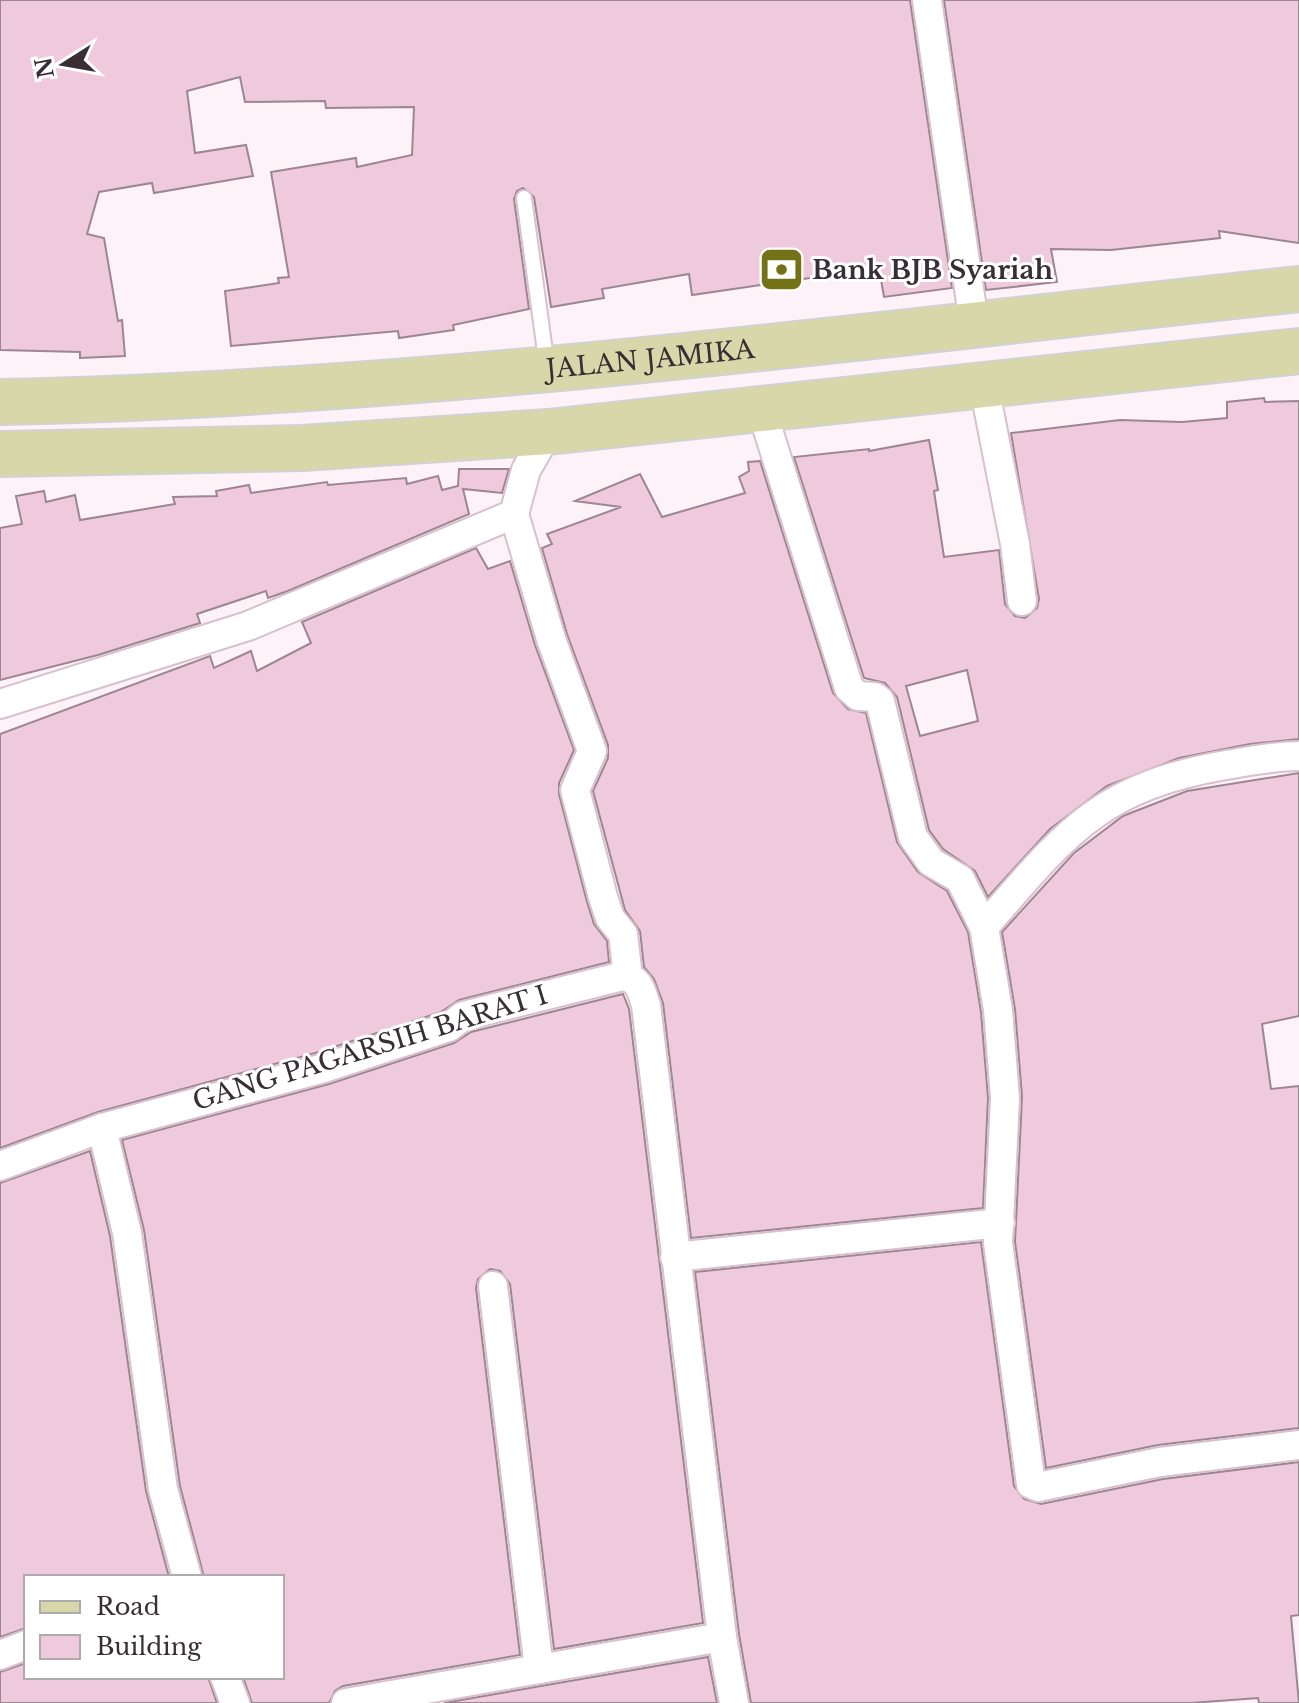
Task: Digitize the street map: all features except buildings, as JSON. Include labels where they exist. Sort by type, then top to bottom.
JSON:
[{"type":"main road","name":"JALAN JAMIKA","points":[[0,402],[173,398],[635,363],[1299,289]]},
{"type":"main road","points":[[0,454],[302,448],[548,432],[1299,351]]},
{"type":"street","points":[[927,0],[974,323]]},
{"type":"street","points":[[984,386],[1015,544],[1022,601]]},
{"type":"street","points":[[762,411],[849,688],[858,696],[875,697],[880,701],[913,837],[931,862],[963,883],[984,927],[998,1010],[1005,1098],[998,1243],[1031,1484],[1038,1487],[1160,1462],[1299,1445]]},
{"type":"street","points":[[548,432],[526,470],[514,514],[551,639],[592,751],[575,790],[603,897],[610,918],[623,934],[628,977],[639,983],[646,1005],[722,1637],[734,1703]]},
{"type":"street","points":[[0,704],[248,626],[514,514]]},
{"type":"street","points":[[984,927],[1065,836],[1126,792],[1170,776],[1299,756]]},
{"type":"street","name":"GANG PAGARSIH BARAT I","points":[[0,1166],[102,1128],[324,1068],[449,1027],[463,1016],[628,977]]},
{"type":"street","points":[[102,1128],[127,1233],[165,1500],[186,1575]]},
{"type":"street","points":[[675,1257],[1000,1223]]},
{"type":"street","points":[[493,1286],[539,1669]]},
{"type":"street","points":[[346,1703],[722,1637]]},
{"type":"street","points":[[0,1655],[24,1646]]},
{"type":"street","points":[[226,1679],[235,1703]]},
{"type":"lane","points":[[524,198],[547,370]]},
{"type":"place","name":"Bank BJB Syariah","points":[[781,270]]}]
